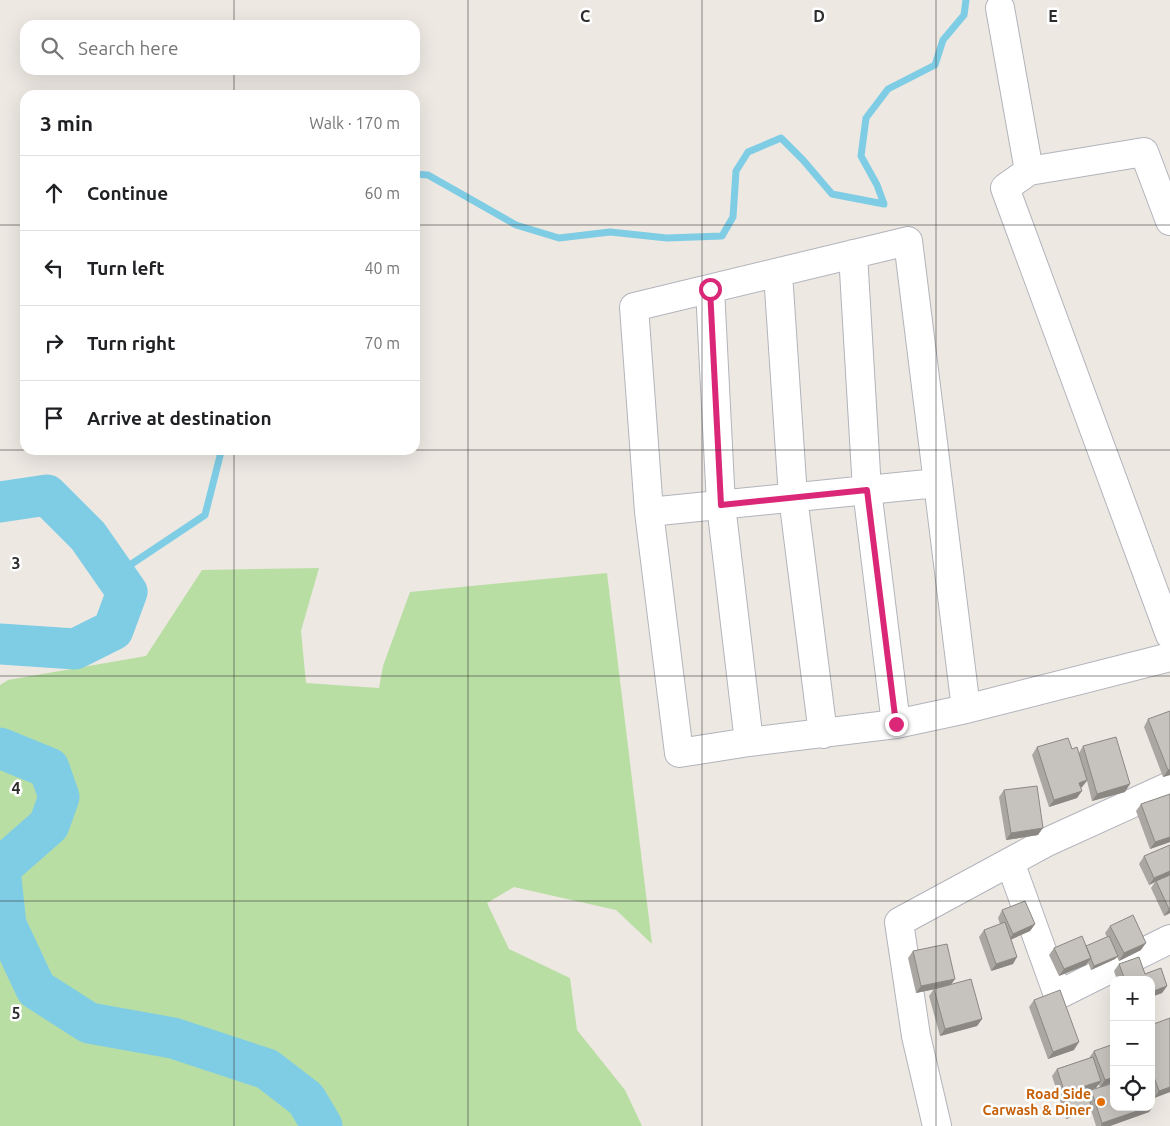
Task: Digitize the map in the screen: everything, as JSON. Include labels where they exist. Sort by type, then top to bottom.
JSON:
[{"type":"street","points":[[1000,8],[1029,171]]},
{"type":"street","points":[[1170,221],[1144,152],[1029,171],[1005,188],[1170,635]]},
{"type":"street","points":[[966,709],[908,241],[634,306],[650,512],[679,752],[896,724],[966,709],[1170,657]]},
{"type":"street","points":[[853,254],[867,490],[896,724]]},
{"type":"street","points":[[778,272],[793,497],[823,734]]},
{"type":"street","points":[[710,289],[721,505],[748,742]]},
{"type":"street","points":[[650,512],[937,482]]},
{"type":"street","points":[[937,1126],[916,1036],[899,922],[1047,842],[1170,786]]},
{"type":"street","points":[[1010,862],[1058,995],[1170,939]]},
{"type":"green space","points":[[319,568],[301,631],[306,683],[379,688],[383,666],[410,592],[607,573],[652,944],[616,910],[514,887],[487,903],[509,949],[570,978],[577,1030],[625,1090],[642,1126],[0,1126],[0,685],[8,680],[146,656],[202,570]]},
{"type":"building","points":[[1170,711],[1170,769],[1168,770],[1148,719]]},
{"type":"building","points":[[1116,737],[1130,784],[1097,794],[1083,746]]},
{"type":"building","points":[[1068,738],[1072,749],[1077,747],[1087,780],[1079,783],[1082,791],[1054,800],[1037,747]]},
{"type":"building","points":[[1037,786],[1043,828],[1011,833],[1004,790]]},
{"type":"building","points":[[1170,794],[1170,837],[1155,842],[1141,804]]},
{"type":"building","points":[[1170,845],[1170,871],[1154,878],[1144,856]]},
{"type":"building","points":[[1170,875],[1170,908],[1169,909],[1156,881]]},
{"type":"building","points":[[1025,901],[1035,924],[1013,934],[1002,910]]},
{"type":"building","points":[[1133,915],[1146,943],[1124,953],[1110,926]]},
{"type":"building","points":[[1005,922],[1017,957],[996,964],[984,930]]},
{"type":"building","points":[[1082,936],[1091,958],[1064,969],[1054,948]]},
{"type":"building","points":[[1109,936],[1118,956],[1094,966],[1086,946]]},
{"type":"building","points":[[947,944],[955,979],[921,986],[913,951]]},
{"type":"building","points":[[1139,957],[1145,974],[1161,968],[1167,986],[1155,990],[1155,976],[1124,976],[1119,964]]},
{"type":"building","points":[[971,979],[982,1019],[945,1029],[934,989]]},
{"type":"building","points":[[1060,990],[1079,1042],[1053,1052],[1034,1000]]},
{"type":"building","points":[[1170,1018],[1170,1087],[1159,1091],[1155,1080],[1155,1024]]},
{"type":"building","points":[[1110,1045],[1110,1078],[1105,1080],[1094,1051]]},
{"type":"building","points":[[1093,1057],[1101,1081],[1085,1086],[1091,1105],[1071,1112],[1057,1069]]},
{"type":"building","points":[[1110,1084],[1110,1111],[1137,1111],[1102,1123],[1091,1090]]},
{"type":"waterway","points":[[420,174],[428,175],[516,225],[559,238],[610,232],[667,238],[722,236],[733,217],[736,171],[748,152],[781,138],[832,194],[884,204],[877,185],[861,156],[866,118],[888,89],[935,65],[943,40],[964,15],[966,0]]},
{"type":"waterway","points":[[115,575],[205,515],[220,455]]},
{"type":"waterway","points":[[0,502],[47,495],[88,536],[127,592],[113,630],[75,649],[0,644]]},
{"type":"waterway","points":[[0,748],[49,768],[59,797],[49,825],[0,868]]},
{"type":"waterway","points":[[0,869],[6,925],[36,989],[89,1023],[173,1038],[267,1069],[306,1099],[322,1126]]},
{"type":"place","name":"Road Side Carwash & Diner","points":[[1101,1102]]},
{"type":"route","points":[[710,289],[721,505],[867,490],[896,724]]}]
